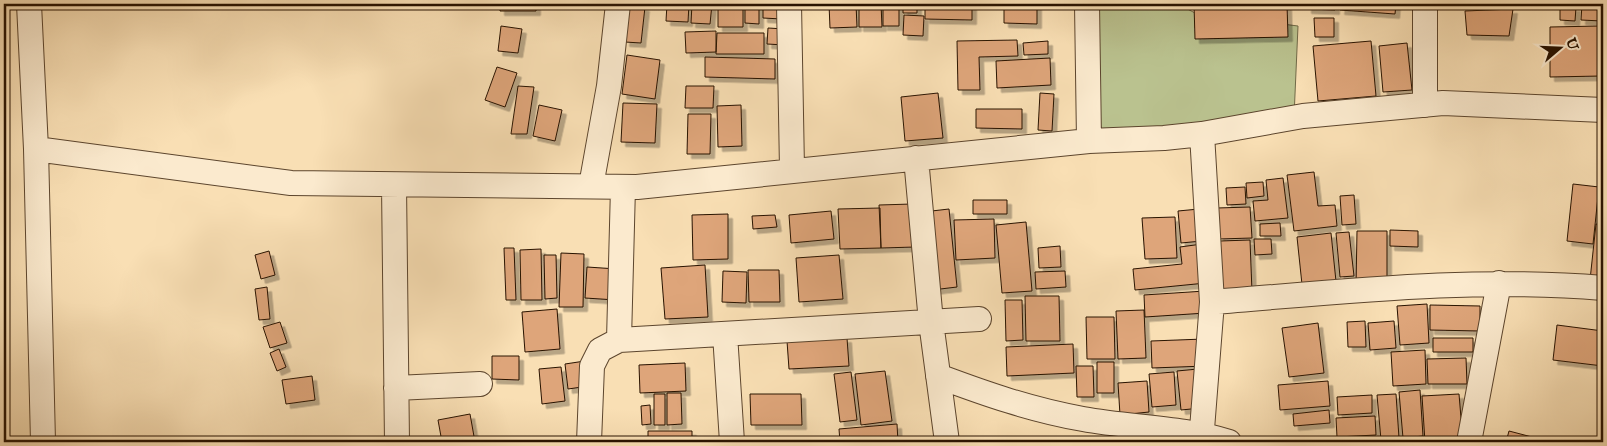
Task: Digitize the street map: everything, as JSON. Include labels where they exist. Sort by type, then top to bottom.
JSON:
[{"type":"street","points":[[29,4],[36,149],[43,442]]},
{"type":"street","points":[[591,186],[609,86],[618,4]]},
{"type":"street","points":[[790,4],[792,169]]},
{"type":"street","points":[[1087,4],[1089,140]]},
{"type":"street","points":[[1425,4],[1425,105]]},
{"type":"street","points":[[36,149],[291,183],[623,187],[1089,140],[1164,138],[1202,134],[1303,116],[1443,103],[1603,110]]},
{"type":"street","points":[[1202,134],[1212,302],[1202,438]]},
{"type":"street","points":[[916,158],[930,322],[947,442]]},
{"type":"street","points":[[394,185],[397,442]]},
{"type":"street","points":[[619,340],[623,187]]},
{"type":"street","points":[[1469,442],[1499,283]]},
{"type":"street","points":[[1212,302],[1453,284],[1551,284],[1603,288]]},
{"type":"street","points":[[589,442],[592,366],[600,350],[619,340],[979,320]]},
{"type":"street","points":[[725,334],[732,442]]},
{"type":"street","points":[[938,376],[996,398],[1045,412],[1229,442]]},
{"type":"street","points":[[396,388],[480,384]]},
{"type":"green space","points":[[1097,4],[1178,4],[1195,13],[1298,26],[1294,117],[1108,141],[1097,119]]},
{"type":"building","points":[[500,4],[536,4],[536,11],[500,11]]},
{"type":"building","points":[[667,4],[689,4],[688,22],[666,21]]},
{"type":"building","points":[[692,4],[712,4],[710,24],[691,23]]},
{"type":"building","points":[[718,4],[743,4],[743,27],[718,27]]},
{"type":"building","points":[[745,4],[759,4],[759,24],[745,23]]},
{"type":"building","points":[[763,4],[782,4],[782,19],[763,18]]},
{"type":"building","points":[[829,4],[856,4],[857,27],[830,28]]},
{"type":"building","points":[[859,4],[881,4],[882,27],[859,27]]},
{"type":"building","points":[[883,4],[899,4],[899,26],[883,26]]},
{"type":"building","points":[[903,4],[917,4],[917,13],[903,13]]},
{"type":"building","points":[[925,4],[972,4],[972,20],[925,19]]},
{"type":"building","points":[[1004,4],[1037,4],[1037,24],[1004,23]]},
{"type":"building","points":[[1194,4],[1287,4],[1288,37],[1195,39]]},
{"type":"building","points":[[1307,4],[1335,4],[1335,10],[1307,9]]},
{"type":"building","points":[[1341,4],[1396,4],[1395,14],[1340,10]]},
{"type":"building","points":[[1582,4],[1603,6],[1602,21],[1581,20]]},
{"type":"building","points":[[628,5],[645,7],[641,43],[625,42]]},
{"type":"building","points":[[1560,7],[1576,7],[1575,21],[1560,20]]},
{"type":"building","points":[[1513,9],[1509,36],[1467,35],[1465,11]]},
{"type":"building","points":[[904,15],[924,16],[923,36],[903,35]]},
{"type":"building","points":[[1314,18],[1334,18],[1334,37],[1315,37]]},
{"type":"building","points":[[501,26],[522,29],[518,53],[498,51]]},
{"type":"building","points":[[1600,26],[1601,76],[1550,77],[1550,27]]},
{"type":"building","points":[[768,28],[785,29],[785,45],[767,44]]},
{"type":"building","points":[[716,31],[716,52],[686,53],[685,32]]},
{"type":"building","points":[[717,33],[764,33],[764,54],[716,54]]},
{"type":"building","points":[[1017,40],[1018,56],[979,57],[980,90],[958,90],[957,41]]},
{"type":"building","points":[[1048,41],[1048,54],[1024,55],[1023,43]]},
{"type":"building","points":[[1371,41],[1376,96],[1318,101],[1313,46]]},
{"type":"building","points":[[1407,43],[1412,90],[1383,92],[1379,46]]},
{"type":"building","points":[[627,55],[660,60],[655,99],[622,94]]},
{"type":"building","points":[[705,57],[775,59],[775,79],[705,77]]},
{"type":"building","points":[[1050,58],[1051,85],[997,88],[996,61]]},
{"type":"building","points":[[497,67],[517,73],[505,107],[485,100]]},
{"type":"building","points":[[518,86],[534,87],[527,134],[511,134]]},
{"type":"building","points":[[686,86],[714,86],[713,108],[685,108]]},
{"type":"building","points":[[938,93],[943,138],[905,141],[901,97]]},
{"type":"building","points":[[1040,93],[1054,94],[1052,131],[1038,130]]},
{"type":"building","points":[[623,103],[657,104],[655,143],[621,142]]},
{"type":"building","points":[[539,105],[562,110],[555,141],[533,136]]},
{"type":"building","points":[[741,105],[742,146],[718,147],[717,106]]},
{"type":"building","points":[[976,109],[1022,109],[1022,129],[976,128]]},
{"type":"building","points":[[688,114],[711,114],[710,154],[687,154]]},
{"type":"building","points":[[1314,172],[1318,206],[1335,205],[1337,226],[1294,231],[1287,175]]},
{"type":"building","points":[[1283,178],[1288,218],[1255,221],[1253,201],[1268,200],[1266,180]]},
{"type":"building","points":[[1263,182],[1264,196],[1247,198],[1246,183]]},
{"type":"building","points":[[1573,184],[1599,187],[1593,244],[1567,241]]},
{"type":"building","points":[[1245,187],[1246,204],[1227,205],[1226,188]]},
{"type":"building","points":[[1354,195],[1356,224],[1342,225],[1340,196]]},
{"type":"building","points":[[973,200],[1007,200],[1007,214],[973,214]]},
{"type":"building","points":[[912,204],[915,247],[881,248],[879,205]]},
{"type":"building","points":[[1250,207],[1252,238],[1219,239],[1217,208]]},
{"type":"building","points":[[880,208],[881,248],[840,249],[838,209]]},
{"type":"building","points":[[949,209],[957,287],[932,290],[923,212]]},
{"type":"building","points":[[1199,209],[1202,241],[1181,243],[1178,211]]},
{"type":"building","points":[[831,211],[834,239],[791,243],[789,215]]},
{"type":"building","points":[[728,214],[728,259],[693,260],[692,215]]},
{"type":"building","points":[[775,215],[777,227],[753,229],[752,216]]},
{"type":"building","points":[[1175,217],[1177,258],[1145,259],[1142,218]]},
{"type":"building","points":[[994,219],[995,258],[956,260],[954,220]]},
{"type":"building","points":[[1026,222],[1032,291],[1002,293],[996,225]]},
{"type":"building","points":[[1280,223],[1281,236],[1260,236],[1260,224]]},
{"type":"building","points":[[1596,224],[1603,225],[1603,282],[1590,280]]},
{"type":"building","points":[[1390,230],[1418,231],[1418,247],[1390,246]]},
{"type":"building","points":[[1357,231],[1387,231],[1387,287],[1356,287]]},
{"type":"building","points":[[1349,232],[1354,276],[1340,277],[1336,233]]},
{"type":"building","points":[[1331,233],[1337,291],[1303,294],[1297,237]]},
{"type":"building","points":[[1254,239],[1271,239],[1272,254],[1255,255]]},
{"type":"building","points":[[1250,240],[1252,292],[1222,293],[1220,241]]},
{"type":"building","points":[[1202,244],[1206,283],[1135,290],[1133,269],[1182,264],[1180,247]]},
{"type":"building","points":[[1060,246],[1061,267],[1039,268],[1038,248]]},
{"type":"building","points":[[504,248],[514,248],[516,300],[506,300]]},
{"type":"building","points":[[541,249],[542,300],[521,300],[520,250]]},
{"type":"building","points":[[269,251],[275,275],[261,279],[255,255]]},
{"type":"building","points":[[561,253],[584,254],[583,307],[559,307]]},
{"type":"building","points":[[544,255],[556,255],[557,298],[545,299]]},
{"type":"building","points":[[839,255],[843,299],[799,302],[796,258]]},
{"type":"building","points":[[705,265],[708,317],[665,319],[661,268]]},
{"type":"building","points":[[587,267],[617,269],[616,300],[585,298]]},
{"type":"building","points":[[748,270],[779,270],[780,302],[749,302]]},
{"type":"building","points":[[723,271],[747,272],[746,303],[722,302]]},
{"type":"building","points":[[1065,271],[1066,287],[1036,289],[1035,272]]},
{"type":"building","points":[[267,287],[270,319],[259,320],[255,289]]},
{"type":"building","points":[[1205,291],[1206,313],[1145,317],[1144,295]]},
{"type":"building","points":[[1025,296],[1059,296],[1060,341],[1026,341]]},
{"type":"building","points":[[1005,300],[1022,300],[1023,340],[1006,341]]},
{"type":"building","points":[[1427,304],[1429,343],[1400,345],[1397,306]]},
{"type":"building","points":[[1430,305],[1480,306],[1480,331],[1430,330]]},
{"type":"building","points":[[557,309],[560,349],[525,352],[522,312]]},
{"type":"building","points":[[1144,310],[1146,358],[1118,359],[1116,311]]},
{"type":"building","points":[[1086,317],[1114,317],[1115,359],[1087,359]]},
{"type":"building","points":[[1365,321],[1366,347],[1348,347],[1347,322]]},
{"type":"building","points":[[1394,321],[1396,348],[1370,350],[1368,323]]},
{"type":"building","points":[[280,322],[287,343],[270,348],[263,327]]},
{"type":"building","points":[[1318,323],[1324,373],[1289,377],[1282,328]]},
{"type":"building","points":[[1557,325],[1603,331],[1603,366],[1553,360]]},
{"type":"building","points":[[847,338],[849,366],[789,369],[787,341]]},
{"type":"building","points":[[1433,338],[1473,338],[1473,352],[1433,352]]},
{"type":"building","points":[[1204,339],[1206,366],[1152,368],[1151,341]]},
{"type":"building","points":[[1073,344],[1074,373],[1007,376],[1006,347]]},
{"type":"building","points":[[279,349],[286,367],[277,371],[270,353]]},
{"type":"building","points":[[1425,350],[1426,384],[1393,386],[1391,352]]},
{"type":"building","points":[[492,356],[519,356],[519,380],[492,379]]},
{"type":"building","points":[[1466,358],[1467,384],[1428,384],[1427,359]]},
{"type":"building","points":[[585,361],[589,386],[568,389],[565,364]]},
{"type":"building","points":[[1097,362],[1114,362],[1114,393],[1097,393]]},
{"type":"building","points":[[685,363],[686,391],[640,393],[639,365]]},
{"type":"building","points":[[1076,366],[1093,366],[1094,397],[1077,397]]},
{"type":"building","points":[[561,367],[565,401],[542,404],[539,369]]},
{"type":"building","points":[[1198,369],[1201,408],[1181,410],[1177,371]]},
{"type":"building","points":[[885,371],[892,421],[861,425],[855,374]]},
{"type":"building","points":[[851,372],[857,420],[840,422],[834,374]]},
{"type":"building","points":[[1174,372],[1176,405],[1152,407],[1149,374]]},
{"type":"building","points":[[312,376],[315,400],[286,404],[282,380]]},
{"type":"building","points":[[1147,381],[1149,412],[1120,415],[1118,383]]},
{"type":"building","points":[[1328,381],[1330,406],[1280,410],[1278,385]]},
{"type":"building","points":[[1420,390],[1423,436],[1403,438],[1399,392]]},
{"type":"building","points":[[667,393],[681,393],[682,424],[667,425]]},
{"type":"building","points":[[654,394],[665,394],[665,425],[654,425]]},
{"type":"building","points":[[750,394],[801,394],[802,425],[751,425]]},
{"type":"building","points":[[1396,394],[1399,438],[1381,440],[1377,395]]},
{"type":"building","points":[[1459,394],[1463,442],[1425,442],[1422,396]]},
{"type":"building","points":[[1372,395],[1372,413],[1338,415],[1337,397]]},
{"type":"building","points":[[650,405],[651,424],[642,425],[641,406]]},
{"type":"building","points":[[1329,410],[1330,423],[1294,426],[1293,414]]},
{"type":"building","points":[[470,414],[475,442],[442,442],[438,420]]},
{"type":"building","points":[[1375,416],[1376,435],[1337,437],[1336,418]]},
{"type":"building","points":[[897,424],[898,442],[840,442],[839,429]]},
{"type":"building","points":[[648,431],[692,431],[692,442],[648,442]]},
{"type":"building","points":[[1509,431],[1551,442],[1506,442]]},
{"type":"building","points":[[1376,438],[1377,442],[1338,441]]},
{"type":"building","points":[[1421,440],[1422,442],[1387,442]]}]
